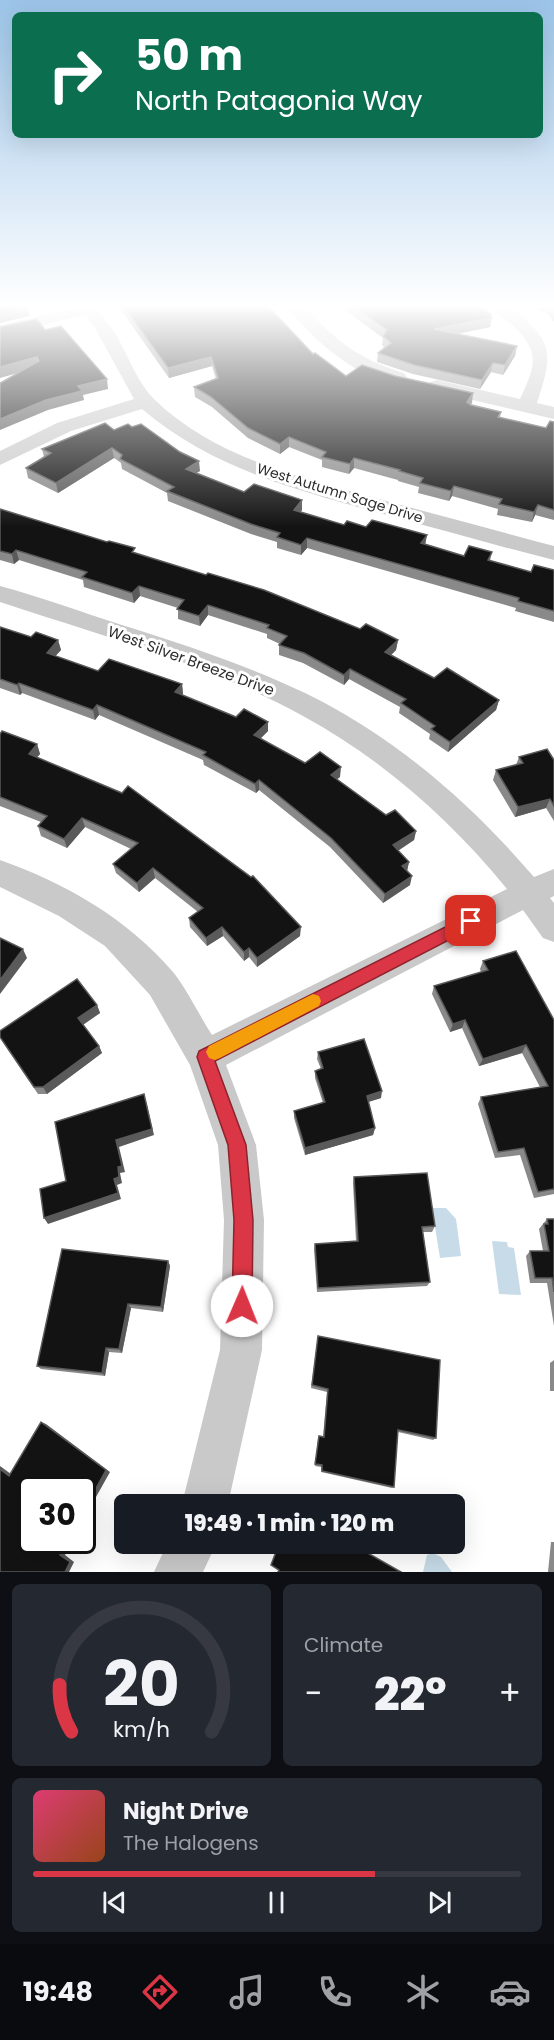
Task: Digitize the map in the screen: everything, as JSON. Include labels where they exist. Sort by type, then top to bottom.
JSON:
[{"type":"street","name":"West Autumn Sage Drive","points":[[133,380],[146,402],[189,434],[233,459],[282,478],[554,553]]},
{"type":"street","points":[[414,380],[554,413]]},
{"type":"street","points":[[526,406],[541,380]]},
{"type":"street","points":[[0,459],[64,427],[146,402]]},
{"type":"street","name":"West Silver Breeze Drive","points":[[0,594],[218,668],[271,689],[347,729],[420,779],[477,834],[542,887],[554,928]]},
{"type":"street","points":[[0,873],[70,906],[116,936],[162,984],[205,1057],[237,1145],[244,1220],[241,1350],[207,1494]]},
{"type":"street","points":[[205,1057],[542,887]]},
{"type":"street","points":[[178,1572],[187,1554]]},
{"type":"water","points":[[432,1208],[446,1208],[456,1219],[461,1256],[440,1258]]},
{"type":"water","points":[[492,1241],[507,1242],[508,1247],[514,1248],[521,1295],[499,1294]]},
{"type":"water","points":[[435,1554],[441,1557],[452,1572],[423,1572],[427,1555]]},
{"type":"building","points":[[5,380],[101,380],[78,386],[82,391],[46,400],[0,419],[0,383]]},
{"type":"building","points":[[212,380],[415,380],[473,393],[467,402],[501,412],[498,417],[546,428],[550,421],[554,422],[554,510],[538,505],[534,512],[499,504],[502,499],[454,486],[451,491],[420,483],[423,478],[354,458],[350,464],[322,457],[326,452],[289,437],[280,444],[248,428],[211,397],[194,387]]},
{"type":"building","points":[[105,423],[114,430],[128,424],[132,427],[141,424],[180,452],[199,461],[186,469],[244,492],[254,484],[302,500],[294,510],[344,525],[347,521],[366,527],[372,520],[427,535],[421,543],[464,556],[469,546],[492,552],[488,560],[531,572],[534,565],[554,570],[554,611],[518,601],[519,598],[307,538],[301,545],[277,537],[280,533],[167,491],[174,487],[120,459],[122,455],[112,448],[56,483],[26,468],[51,453],[42,449]]},
{"type":"building","points":[[0,509],[107,542],[135,548],[132,552],[206,575],[208,573],[264,590],[360,629],[366,624],[398,640],[385,652],[434,678],[447,668],[499,700],[450,742],[431,729],[435,726],[401,703],[406,699],[350,669],[344,675],[304,653],[279,645],[287,636],[267,628],[269,625],[208,605],[199,616],[177,609],[184,600],[139,586],[132,593],[82,577],[87,572],[16,550],[12,554],[0,551]]},
{"type":"building","points":[[0,627],[31,637],[36,632],[58,640],[47,653],[98,671],[109,659],[182,684],[175,692],[236,717],[244,709],[268,722],[254,735],[305,763],[320,752],[341,767],[331,775],[386,815],[395,810],[416,831],[393,845],[409,862],[402,866],[412,876],[385,894],[331,838],[259,780],[255,784],[203,755],[206,752],[97,705],[93,710],[19,683],[17,685],[0,679]]},
{"type":"building","points":[[2,731],[37,744],[29,754],[122,793],[128,786],[251,877],[253,876],[301,927],[257,958],[249,948],[244,952],[222,927],[206,938],[189,918],[203,908],[153,868],[137,883],[113,864],[138,843],[82,818],[64,839],[38,826],[47,816],[0,797],[0,734]]},
{"type":"building","points":[[547,749],[554,760],[554,806],[550,799],[518,807],[496,770],[523,763],[519,757]]},
{"type":"building","points":[[0,938],[23,949],[0,980]]},
{"type":"building","points":[[516,951],[554,1020],[554,1189],[538,1192],[524,1148],[498,1152],[481,1097],[548,1086],[526,1045],[483,1059],[465,1020],[453,1024],[434,986],[488,970],[483,961]]},
{"type":"building","points":[[77,979],[97,1005],[78,1018],[99,1046],[43,1087],[34,1087],[0,1037],[0,1031]]},
{"type":"building","points":[[364,1039],[382,1091],[367,1096],[375,1128],[305,1148],[294,1111],[325,1102],[315,1071],[323,1068],[318,1052]]},
{"type":"building","points":[[144,1094],[152,1129],[116,1140],[122,1166],[118,1167],[119,1177],[114,1179],[118,1193],[44,1218],[40,1189],[66,1181],[55,1122]]},
{"type":"building","points":[[427,1173],[435,1226],[422,1227],[430,1282],[318,1288],[315,1244],[358,1241],[354,1177]]},
{"type":"building","points":[[547,1219],[554,1219],[554,1292],[552,1278],[535,1278],[530,1251],[549,1251],[544,1224],[548,1224]]},
{"type":"building","points":[[62,1249],[168,1261],[161,1307],[128,1304],[119,1349],[106,1348],[102,1373],[37,1366]]},
{"type":"building","points":[[318,1336],[440,1360],[436,1438],[398,1430],[394,1487],[322,1471],[322,1465],[315,1464],[319,1436],[324,1437],[328,1389],[312,1385]]},
{"type":"building","points":[[41,1422],[106,1470],[96,1488],[96,1476],[18,1476],[18,1554],[61,1554],[70,1562],[65,1572],[0,1572],[0,1469],[9,1476]]},
{"type":"building","points":[[275,1554],[370,1554],[401,1572],[278,1572],[279,1570],[271,1565]]},
{"type":"slow traffic","points":[[215,1052],[313,1001]]},
{"type":"route","points":[[242,1306],[244,1220],[237,1145],[205,1057],[471,921]]}]
